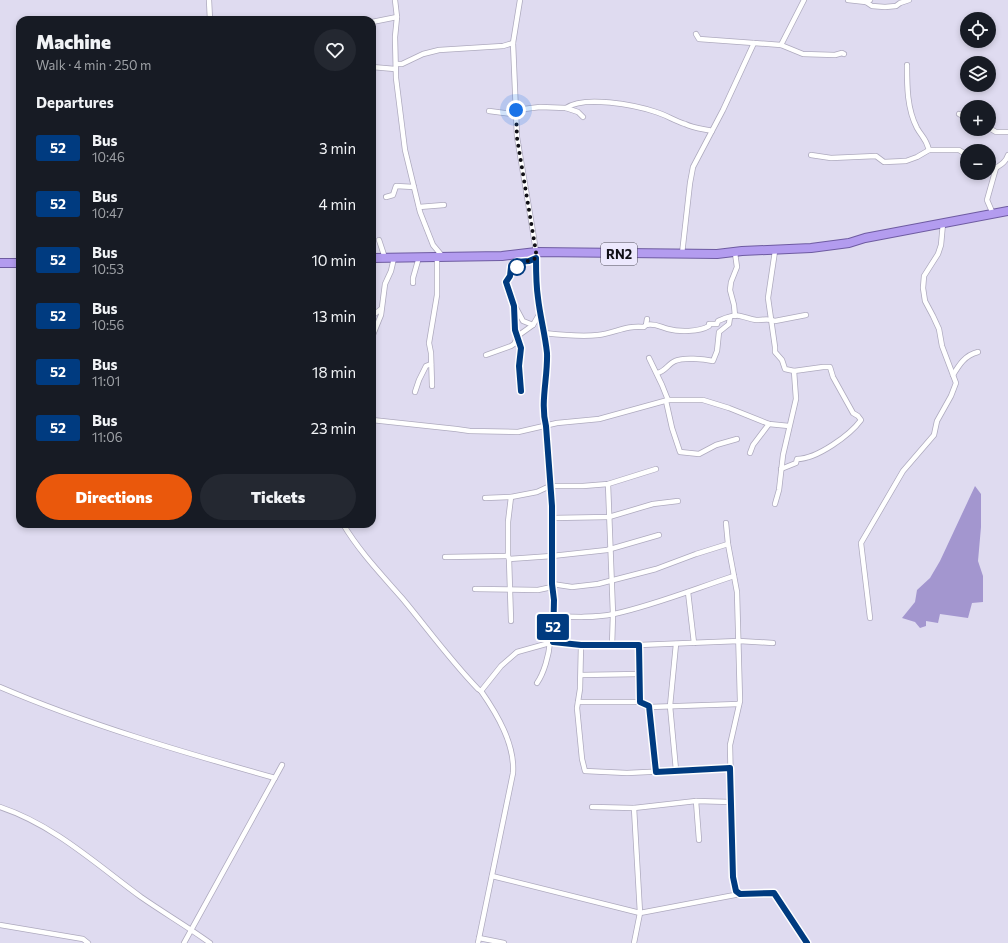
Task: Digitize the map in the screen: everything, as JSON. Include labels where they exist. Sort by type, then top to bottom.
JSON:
[{"type":"highway","name":"RN2","points":[[376,258],[682,254],[775,251],[849,243],[865,238],[1008,211]]},
{"type":"highway","points":[[0,263],[16,263]]},
{"type":"street","points":[[209,0],[210,16]]},
{"type":"street","points":[[395,0],[397,17],[395,37],[396,66],[405,150],[419,207],[433,245],[440,257],[429,342],[431,353],[432,386]]},
{"type":"street","points":[[520,0],[513,43],[517,138],[536,255],[537,297],[544,333],[547,367],[544,417],[546,426],[552,518],[552,585],[554,600],[552,642],[543,674],[537,683]]},
{"type":"street","points":[[781,45],[804,0]]},
{"type":"street","points":[[848,0],[868,1],[872,6],[885,7],[896,6],[900,2],[910,0]]},
{"type":"street","points":[[376,21],[397,17]]},
{"type":"street","points":[[696,34],[699,39],[781,45],[803,54],[844,54]]},
{"type":"street","points":[[376,67],[396,66],[423,54],[439,50],[503,46],[513,43]]},
{"type":"street","points":[[682,254],[690,184],[694,167],[723,110],[754,43]]},
{"type":"street","points":[[907,65],[907,85],[910,109],[917,128],[927,141],[929,150]]},
{"type":"street","points":[[566,108],[571,104],[595,102],[640,107],[657,112],[684,124],[712,131]]},
{"type":"street","points":[[489,111],[512,114],[516,110],[540,107],[566,108],[578,112],[583,117]]},
{"type":"street","points":[[996,132],[1008,132]]},
{"type":"street","points":[[811,155],[832,158],[876,156],[884,162],[906,161],[929,150],[960,151]]},
{"type":"street","points":[[996,168],[1007,159],[1008,155]]},
{"type":"street","points":[[993,180],[987,200],[993,214]]},
{"type":"street","points":[[386,197],[393,194],[396,186],[414,187]]},
{"type":"street","points":[[419,207],[444,205]]},
{"type":"street","points":[[870,618],[861,543],[903,471],[934,436],[937,421],[951,396],[956,383],[942,346],[939,329],[925,301],[924,276],[938,254],[941,245],[943,223]]},
{"type":"street","points":[[379,240],[384,258]]},
{"type":"street","points":[[775,251],[768,298],[776,347],[775,352],[782,360],[785,369],[794,371],[830,367],[833,377],[853,413],[861,420],[856,428],[833,445],[807,458],[798,459],[796,463],[781,469]]},
{"type":"street","points":[[656,374],[661,373],[673,362],[679,360],[714,361],[717,351],[719,332],[729,324],[732,317],[734,305],[730,290],[731,282],[737,267],[735,253]]},
{"type":"street","points":[[533,325],[521,320],[514,306],[506,282],[510,276],[511,267],[517,267],[517,262],[529,261],[536,255]]},
{"type":"street","points":[[413,284],[413,278],[419,257]]},
{"type":"street","points":[[376,327],[381,315],[385,284],[391,271],[394,258]]},
{"type":"street","points":[[514,306],[515,330],[521,348],[519,366],[521,391]]},
{"type":"street","points":[[376,313],[381,309]]},
{"type":"street","points":[[486,355],[511,346],[518,339],[519,335],[533,325],[540,313]]},
{"type":"street","points":[[544,333],[563,335],[600,335],[634,326],[644,327],[657,324],[663,327],[678,330],[701,330],[709,326],[709,324],[717,324],[718,321],[732,317],[740,316],[757,320],[771,319],[775,321],[806,315]]},
{"type":"street","points":[[646,326],[647,319]]},
{"type":"street","points":[[953,375],[962,361],[973,353],[978,352]]},
{"type":"street","points":[[648,358],[667,401],[668,416],[680,452],[699,454],[716,445],[737,439]]},
{"type":"street","points":[[415,392],[426,366],[431,364]]},
{"type":"street","points":[[775,504],[780,490],[782,455],[796,399],[794,371]]},
{"type":"street","points":[[376,420],[456,429],[470,432],[518,432],[557,423],[599,419],[667,401],[703,400],[729,408],[769,424],[789,426]]},
{"type":"street","points":[[750,453],[753,445],[769,424]]},
{"type":"street","points":[[485,498],[511,497],[537,492],[550,486],[608,484],[656,469]]},
{"type":"street","points":[[608,484],[611,580],[614,614],[612,646]]},
{"type":"street","points":[[511,497],[508,522],[508,558],[512,621]]},
{"type":"street","points":[[552,518],[609,517],[653,504],[678,501]]},
{"type":"street","points":[[726,523],[728,544],[737,592],[739,641],[739,704],[730,745],[730,768],[733,877],[736,891],[740,894]]},
{"type":"street","points":[[346,528],[367,559],[402,598],[450,658],[478,689],[481,690],[502,725],[514,765],[479,940],[504,943]]},
{"type":"street","points":[[445,557],[508,558],[552,556],[610,549],[659,535]]},
{"type":"street","points":[[475,589],[538,590],[552,585],[572,587],[598,584],[656,569],[728,544]]},
{"type":"street","points":[[554,616],[579,617],[614,614],[688,592],[734,576]]},
{"type":"street","points":[[688,592],[694,643]]},
{"type":"street","points":[[481,690],[501,666],[517,652],[552,642],[612,646],[739,641],[773,643]]},
{"type":"street","points":[[676,644],[670,706],[676,770]]},
{"type":"street","points":[[581,645],[581,675],[577,708],[582,758],[585,771],[627,773],[730,768]]},
{"type":"street","points":[[639,645],[640,702]]},
{"type":"street","points":[[581,675],[640,674]]},
{"type":"street","points":[[0,688],[36,703],[168,748],[275,778]]},
{"type":"street","points":[[578,702],[640,702],[649,706],[739,704]]},
{"type":"street","points":[[649,706],[656,772]]},
{"type":"street","points":[[184,943],[282,765]]},
{"type":"street","points":[[592,808],[634,808],[696,801],[731,802]]},
{"type":"street","points":[[696,801],[699,840]]},
{"type":"street","points":[[0,807],[18,813],[72,844],[143,898],[192,929],[210,943]]},
{"type":"street","points":[[634,808],[640,913],[634,943]]},
{"type":"street","points":[[492,876],[640,913],[740,894],[774,893],[807,943]]},
{"type":"street","points":[[0,925],[83,939],[88,943]]},
{"type":"shaded area","points":[[975,486],[981,494],[981,527],[978,561],[983,576],[983,602],[972,603],[968,618],[940,614],[938,623],[926,621],[926,626],[920,628],[915,622],[902,618],[915,602],[917,590],[930,578],[940,561]]},
{"type":"bus line","name":"52","points":[[521,391],[519,366],[521,348],[517,339],[514,324],[516,314],[506,282],[510,276],[511,267],[517,267],[517,262],[529,261],[536,258],[537,297],[544,333],[547,367],[544,417],[552,506],[552,584],[554,600],[553,642],[594,646],[639,645],[640,702],[649,706],[656,772],[730,768],[733,877],[736,891],[740,894],[774,893],[807,943]]},
{"type":"route","points":[[516,110],[517,138],[536,252],[536,258],[529,261],[517,262],[517,267]]}]
